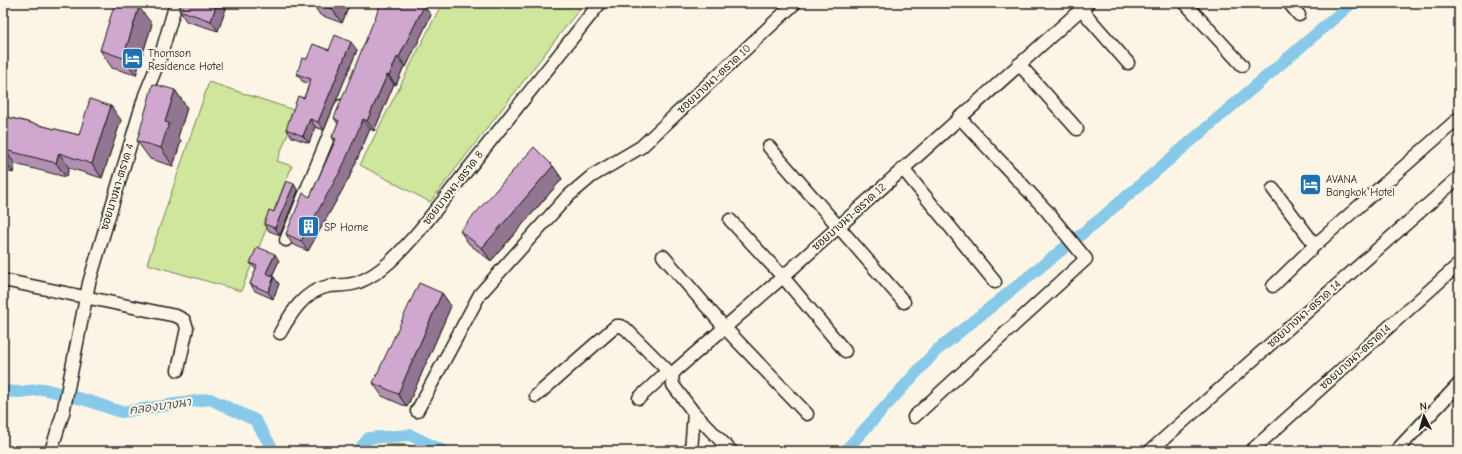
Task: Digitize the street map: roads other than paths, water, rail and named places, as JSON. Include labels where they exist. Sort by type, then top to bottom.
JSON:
[{"type":"street","name":"ซอยบางนา-ตราด 4","points":[[51,451],[63,413],[85,297],[145,95],[160,58],[176,3]]},
{"type":"street","name":"ซอยบางนา-ตราด 8","points":[[280,333],[295,308],[306,296],[316,290],[328,286],[358,283],[371,276],[396,256],[419,231],[600,3]]},
{"type":"street","name":"ซอยบางนา-ตราด 10","points":[[417,411],[480,294],[566,198],[592,176],[641,147],[795,3]]},
{"type":"street","points":[[1185,3],[1242,66]]},
{"type":"street","points":[[1289,3],[1299,15]]},
{"type":"street","points":[[1084,6],[1128,64]]},
{"type":"street","name":"ซอยบางนา-ตราด 12","points":[[639,398],[725,328],[783,277],[1084,6]]},
{"type":"street","points":[[1019,64],[1077,129]]},
{"type":"street","points":[[286,240],[345,96]]},
{"type":"street","points":[[914,417],[1086,259],[960,117]]},
{"type":"street","points":[[1273,286],[1315,245],[1459,118]]},
{"type":"street","points":[[769,148],[839,226],[904,302]]},
{"type":"street","points":[[903,169],[995,282]]},
{"type":"street","name":"ซอยบางนา-ตราด 14","points":[[1150,451],[1459,178]]},
{"type":"street","points":[[1273,189],[1315,245]]},
{"type":"street","points":[[730,220],[783,277],[845,351]]},
{"type":"street","points":[[663,256],[725,328],[808,414]]},
{"type":"street","name":"ซอยบางนา-ตราด14","points":[[1251,451],[1459,264]]},
{"type":"street","points":[[3,280],[176,316],[184,320],[187,328],[178,370]]},
{"type":"street","points":[[536,396],[616,326],[620,326],[625,328],[670,373],[673,386],[694,413],[731,451]]},
{"type":"street","points":[[1396,451],[1459,384]]},
{"type":"street","points":[[691,451],[694,413]]},
{"type":"waterway","points":[[845,451],[936,351],[1099,220],[1352,3]]},
{"type":"waterway","name":"คลองบางนา","points":[[3,391],[20,392],[44,389],[89,401],[121,412],[210,399],[255,420],[274,451]]},
{"type":"waterway","name":"คลองบางนา","points":[[358,451],[369,438],[410,435],[443,451]]},
{"type":"place","name":"Thomson Residence Hotel","points":[[132,59]]},
{"type":"place","name":"AVANA Bangkok Hotel","points":[[1311,185]]},
{"type":"place","name":"SP Home","points":[[308,227]]}]
